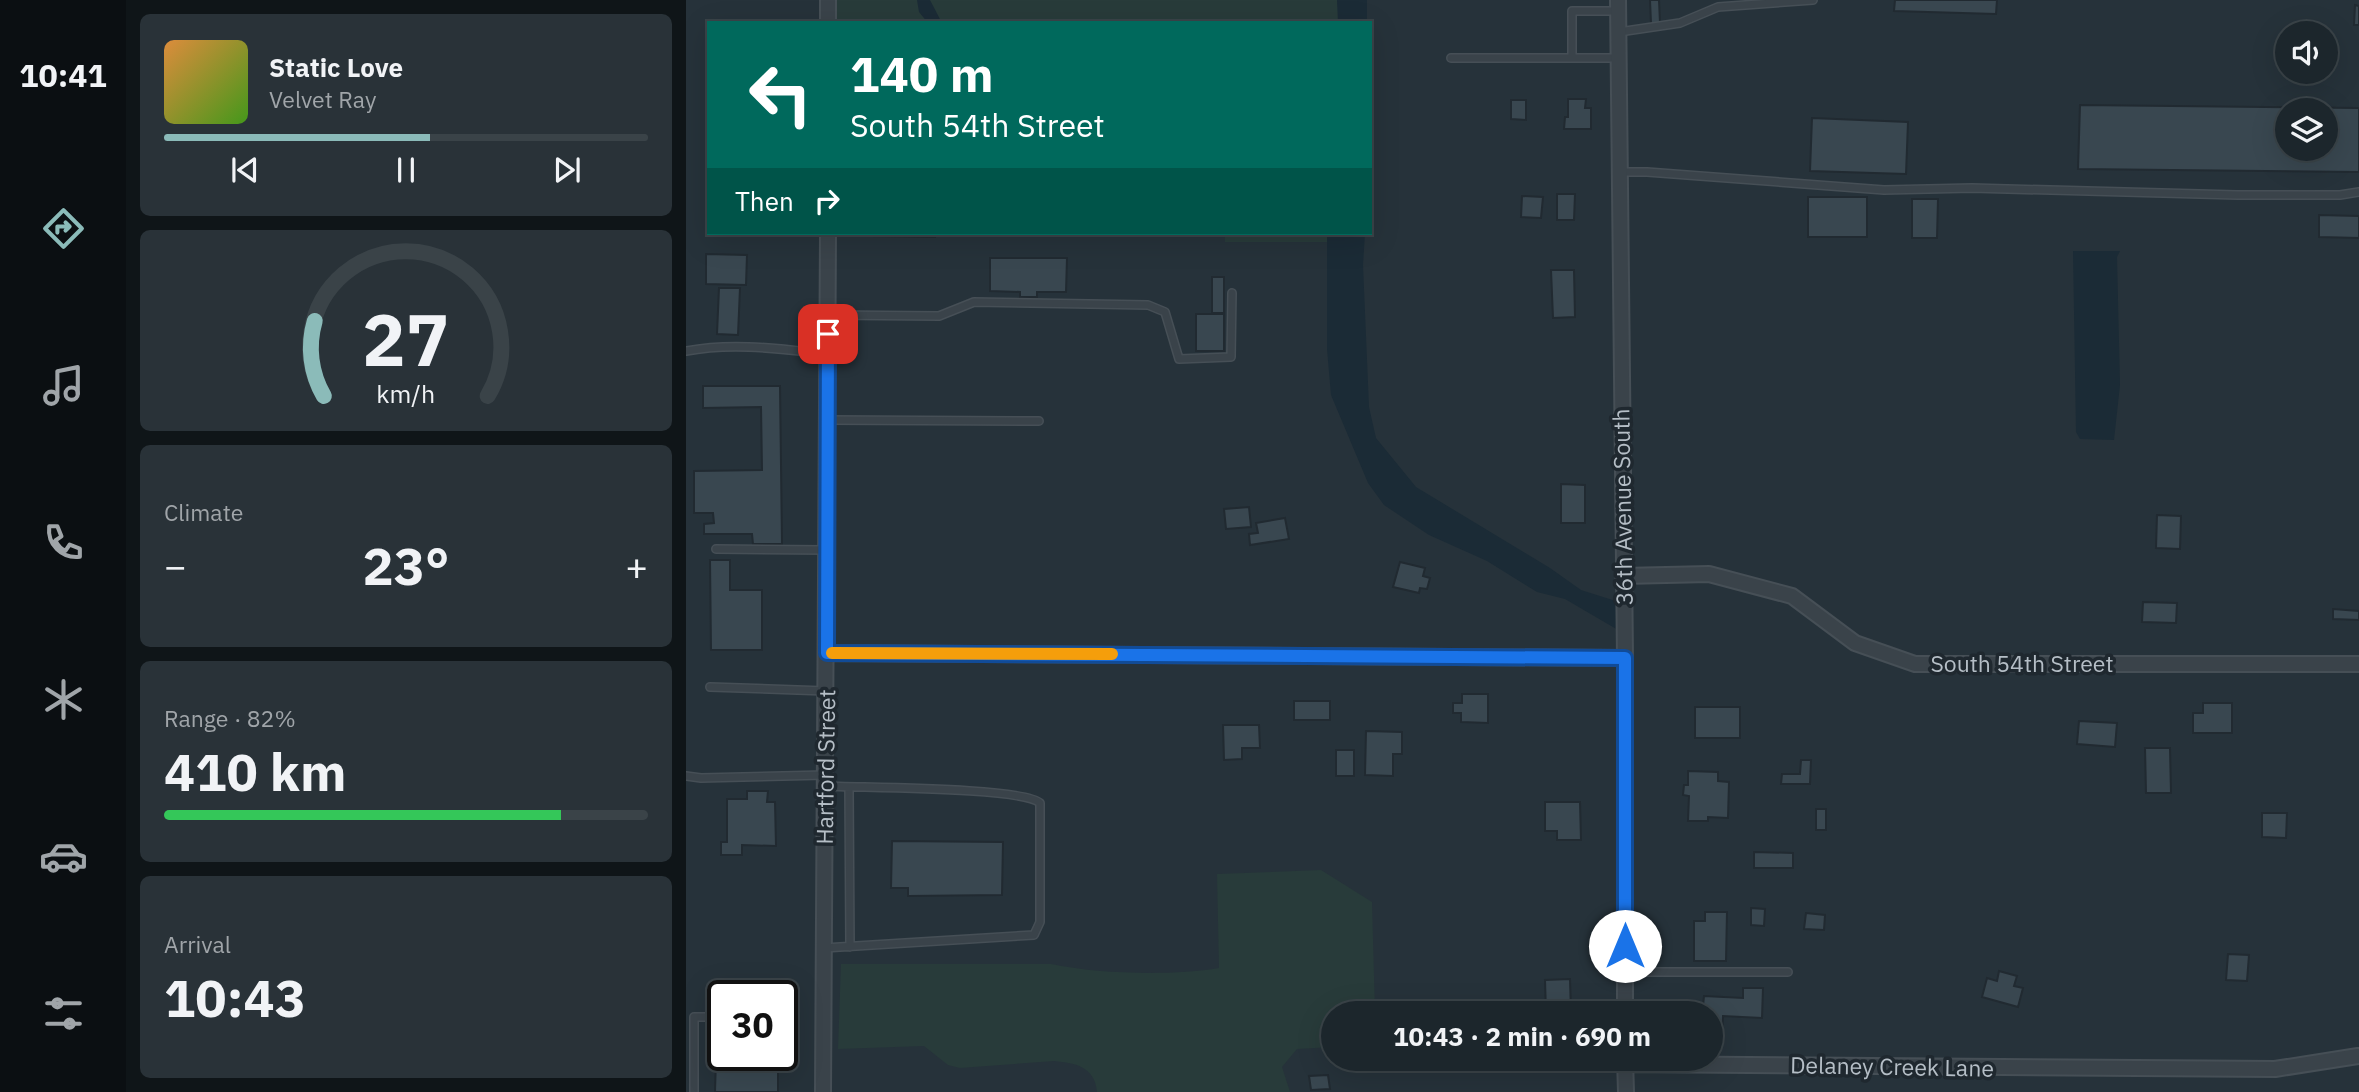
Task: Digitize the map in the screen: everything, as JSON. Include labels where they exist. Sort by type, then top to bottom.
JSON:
[{"type":"street","points":[[828,0],[828,21]]},
{"type":"street","name":"36th Avenue South","points":[[1618,6],[1625,658],[1625,1001]]},
{"type":"street","name":"Hartford Street","points":[[823,1092],[828,235]]},
{"type":"street","name":"South 54th Street","points":[[1623,576],[1709,574],[1792,596],[1855,643],[1915,664],[2359,664]]},
{"type":"street","points":[[827,653],[1625,658]]},
{"type":"street","name":"Delaney Creek Lane","points":[[1723,1062],[2275,1069],[2358,1056]]},
{"type":"street","points":[[1625,1071],[1626,1092]]},
{"type":"lane","points":[[1618,32],[1680,23],[1718,7],[1814,0]]},
{"type":"lane","points":[[1572,58],[1572,11],[1618,6]]},
{"type":"lane","points":[[1451,58],[1618,58]]},
{"type":"lane","points":[[1619,172],[1884,190],[1972,188],[2237,195],[2340,195],[2359,192]]},
{"type":"lane","points":[[827,315],[939,316],[974,302],[1148,305],[1165,312],[1179,359],[1231,357],[1232,293]]},
{"type":"lane","points":[[686,351],[757,346],[828,354]]},
{"type":"lane","points":[[828,420],[1039,421]]},
{"type":"lane","points":[[716,549],[827,550]]},
{"type":"lane","points":[[710,687],[827,691]]},
{"type":"lane","points":[[686,776],[826,780],[849,787],[999,793],[1035,799],[1040,803],[1040,922],[1034,934],[824,948]]},
{"type":"lane","points":[[849,787],[850,947]]},
{"type":"lane","points":[[1625,972],[1788,972]]},
{"type":"lane","points":[[694,1092],[694,1017],[707,1017]]},
{"type":"green space","points":[[837,0],[1351,0],[1351,21],[837,21]]},
{"type":"green space","points":[[1225,235],[1350,235],[1350,242],[1225,242]]},
{"type":"green space","points":[[1321,870],[1372,902],[1375,1001],[1321,1001],[1321,1048],[1297,1049],[1282,1067],[1290,1092],[1097,1092],[1093,1077],[1088,1072],[1077,1065],[1062,1062],[960,1068],[948,1065],[924,1046],[838,1049],[841,964],[1051,964],[1135,973],[1219,968],[1217,874]]},
{"type":"water","points":[[917,0],[930,0],[941,21],[926,21],[919,12]]},
{"type":"water","points":[[1337,0],[1367,0],[1367,21],[1338,21]]},
{"type":"water","points":[[1327,235],[1365,235],[1363,265],[1369,407],[1376,438],[1416,487],[1550,568],[1581,590],[1619,602],[1618,630],[1565,599],[1537,592],[1487,561],[1429,535],[1384,505],[1368,483],[1331,395],[1327,349]]},
{"type":"water","points":[[2073,251],[2120,251],[2117,257],[2120,385],[2114,440],[2080,439],[2076,432]]},
{"type":"building","points":[[1650,0],[1659,0],[1660,23],[1651,23]]},
{"type":"building","points":[[1895,0],[1997,0],[1996,14],[1894,11]]},
{"type":"building","points":[[2355,5],[2359,6],[2359,25],[2354,25]]},
{"type":"building","points":[[1568,99],[1586,99],[1585,108],[1591,108],[1591,129],[1564,129],[1565,117],[1568,117]]},
{"type":"building","points":[[1511,100],[1526,100],[1526,120],[1511,119]]},
{"type":"building","points":[[2080,105],[2275,107],[2275,161],[2338,161],[2338,108],[2359,108],[2359,172],[2078,169]]},
{"type":"building","points":[[1812,118],[1908,122],[1906,174],[1810,171]]},
{"type":"building","points":[[1557,194],[1575,194],[1574,220],[1557,220]]},
{"type":"building","points":[[1522,196],[1543,197],[1541,218],[1521,217]]},
{"type":"building","points":[[1808,197],[1867,197],[1867,237],[1808,237]]},
{"type":"building","points":[[1912,199],[1938,199],[1937,238],[1912,238]]},
{"type":"building","points":[[2319,215],[2359,216],[2359,238],[2319,237]]},
{"type":"building","points":[[935,235],[935,237],[873,236]]},
{"type":"building","points":[[706,254],[747,255],[746,285],[706,284]]},
{"type":"building","points":[[990,258],[1067,258],[1066,292],[1037,292],[1037,297],[1020,297],[1020,292],[990,291]]},
{"type":"building","points":[[1551,270],[1574,270],[1575,317],[1553,318]]},
{"type":"building","points":[[1212,277],[1224,277],[1224,313],[1212,313]]},
{"type":"building","points":[[719,288],[740,288],[738,335],[717,334]]},
{"type":"building","points":[[1196,314],[1224,314],[1224,351],[1196,351]]},
{"type":"building","points":[[703,386],[780,386],[782,544],[753,544],[752,534],[704,534],[704,524],[714,523],[713,513],[694,513],[694,471],[762,470],[761,407],[703,408]]},
{"type":"building","points":[[1561,484],[1585,485],[1585,523],[1561,523]]},
{"type":"building","points":[[1249,507],[1251,527],[1226,529],[1224,509]]},
{"type":"building","points":[[2157,515],[2181,516],[2180,549],[2156,548]]},
{"type":"building","points":[[1285,518],[1289,539],[1250,545],[1249,534],[1258,533],[1256,523]]},
{"type":"building","points":[[710,560],[730,560],[730,590],[762,590],[762,650],[711,650]]},
{"type":"building","points":[[1400,562],[1425,568],[1423,576],[1430,578],[1427,589],[1420,588],[1419,593],[1393,587]]},
{"type":"building","points":[[2143,602],[2177,603],[2176,623],[2142,622]]},
{"type":"building","points":[[2333,609],[2359,611],[2359,620],[2333,619]]},
{"type":"building","points":[[1462,694],[1488,694],[1488,723],[1461,722],[1461,713],[1453,713],[1453,703],[1462,703]]},
{"type":"building","points":[[1294,701],[1330,701],[1330,720],[1294,720]]},
{"type":"building","points":[[2203,703],[2232,703],[2232,733],[2193,733],[2193,713],[2203,713]]},
{"type":"building","points":[[1695,707],[1740,707],[1740,738],[1695,738]]},
{"type":"building","points":[[2079,721],[2117,723],[2115,747],[2077,744]]},
{"type":"building","points":[[1223,725],[1259,725],[1260,748],[1242,748],[1242,759],[1224,760]]},
{"type":"building","points":[[1366,731],[1402,732],[1402,754],[1393,754],[1393,776],[1365,775]]},
{"type":"building","points":[[2145,748],[2170,748],[2171,793],[2146,793]]},
{"type":"building","points":[[1336,750],[1354,750],[1354,776],[1336,776]]},
{"type":"building","points":[[1801,760],[1811,760],[1810,784],[1781,784],[1782,774],[1800,774]]},
{"type":"building","points":[[1688,771],[1718,772],[1718,781],[1729,782],[1728,818],[1708,817],[1708,821],[1688,821],[1689,796],[1683,795],[1684,785],[1688,785]]},
{"type":"building","points":[[747,791],[768,791],[767,802],[775,802],[776,846],[742,845],[742,855],[721,855],[721,842],[727,842],[727,799],[747,799]]},
{"type":"building","points":[[1545,802],[1580,802],[1581,840],[1557,840],[1557,831],[1545,831]]},
{"type":"building","points":[[1816,809],[1826,809],[1826,830],[1816,830]]},
{"type":"building","points":[[2262,813],[2287,813],[2286,838],[2262,837]]},
{"type":"building","points":[[892,841],[1003,842],[1002,895],[908,896],[908,888],[891,888]]},
{"type":"building","points":[[1754,852],[1793,853],[1793,868],[1754,868]]},
{"type":"building","points":[[1751,908],[1765,909],[1764,926],[1751,925]]},
{"type":"building","points":[[1705,912],[1727,912],[1726,961],[1694,961],[1694,921],[1705,921]]},
{"type":"building","points":[[1806,913],[1825,915],[1824,930],[1804,929]]},
{"type":"building","points":[[2228,954],[2249,955],[2247,981],[2226,980]]},
{"type":"building","points":[[1999,971],[2017,976],[2014,986],[2023,988],[2018,1007],[1982,997],[1987,978],[1997,981]]},
{"type":"building","points":[[1570,979],[1571,1001],[1546,1001],[1545,980]]},
{"type":"building","points":[[1743,988],[1763,988],[1762,1018],[1723,1016],[1723,1001],[1704,1001],[1704,996],[1743,998]]},
{"type":"building","points":[[716,1071],[778,1071],[778,1092],[715,1092]]},
{"type":"building","points":[[1328,1075],[1330,1089],[1311,1090],[1309,1076]]},
{"type":"slow traffic","points":[[832,653],[1112,654]]},
{"type":"route","points":[[828,334],[827,653],[1625,658],[1625,946]]}]
